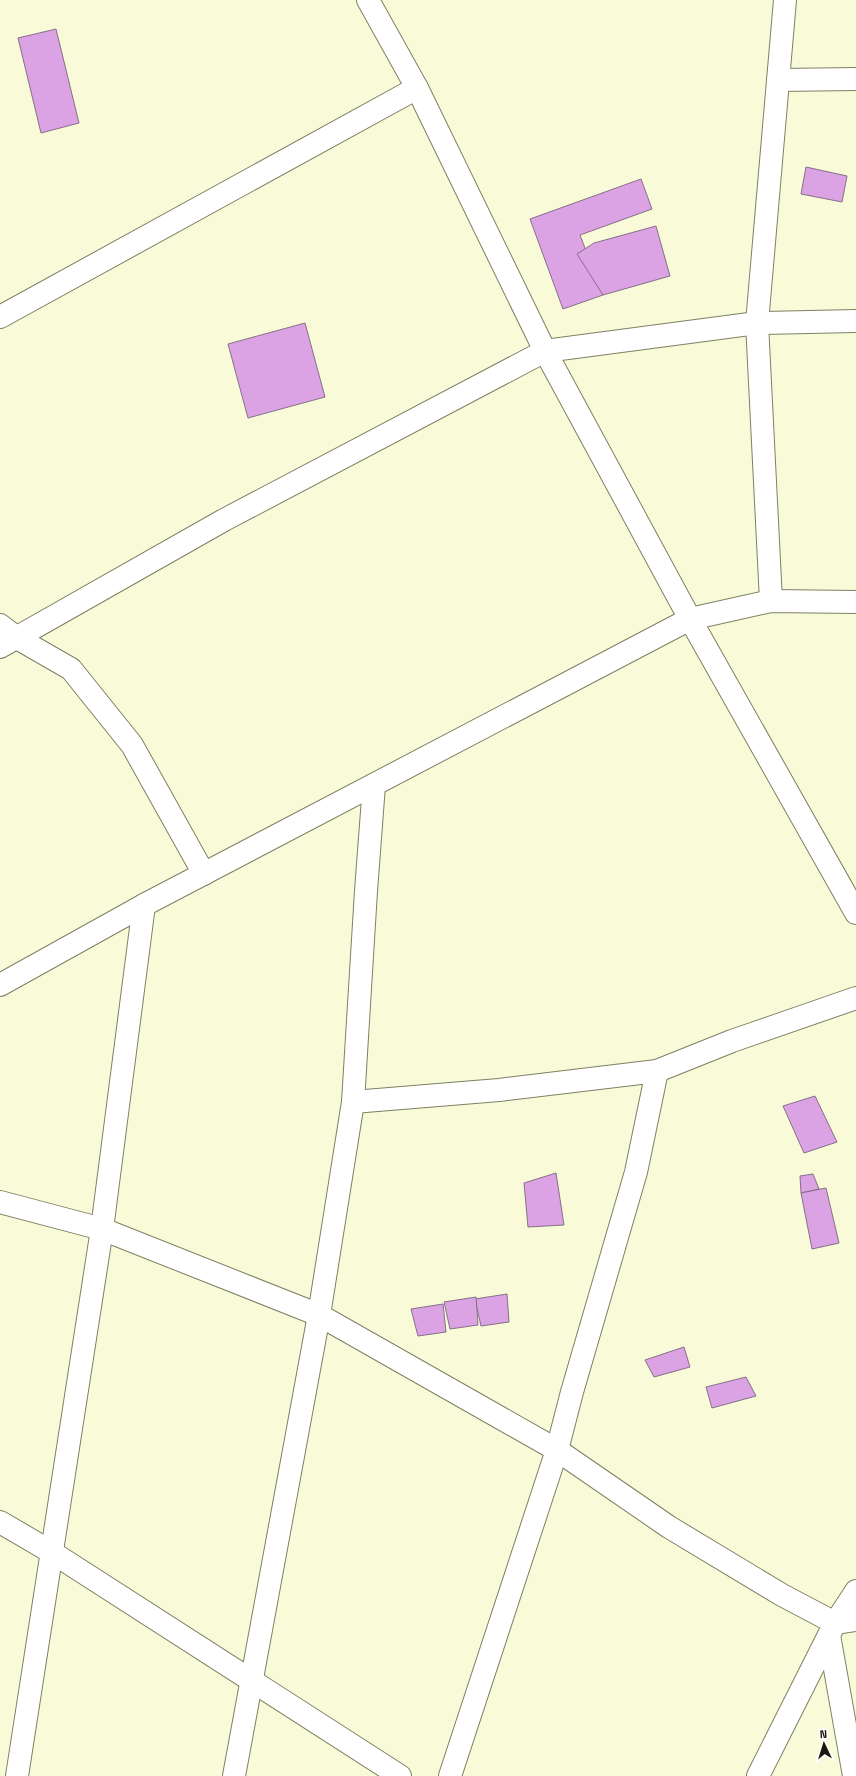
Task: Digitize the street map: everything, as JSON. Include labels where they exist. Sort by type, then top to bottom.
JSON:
[{"type":"street","points":[[368,0],[417,88],[545,351],[690,619],[856,913]]},
{"type":"street","points":[[771,601],[757,323],[785,0]]},
{"type":"street","points":[[778,80],[856,79]]},
{"type":"street","points":[[0,317],[417,88]]},
{"type":"street","points":[[9,642],[224,520],[545,351],[757,323],[856,321]]},
{"type":"street","points":[[0,985],[144,905],[690,619],[771,601],[856,602]]},
{"type":"street","points":[[0,625],[9,642],[71,668],[132,744],[204,874]]},
{"type":"street","points":[[234,1776],[252,1682],[279,1522],[319,1315],[353,1102],[374,785]]},
{"type":"street","points":[[17,1776],[53,1553],[102,1229],[144,905]]},
{"type":"street","points":[[353,1102],[499,1090],[657,1071],[732,1041],[856,998]]},
{"type":"street","points":[[450,1776],[557,1450],[572,1392],[636,1172],[657,1071]]},
{"type":"street","points":[[0,1202],[102,1229],[319,1315],[557,1450],[669,1527],[782,1595],[832,1629],[854,1776]]},
{"type":"street","points":[[0,1522],[53,1553],[400,1776]]},
{"type":"street","points":[[758,1776],[832,1629],[856,1590]]},
{"type":"street","points":[[832,1629],[856,1620]]},
{"type":"building","points":[[56,29],[79,123],[41,133],[18,38]]},
{"type":"building","points":[[806,167],[847,176],[842,202],[801,194]]},
{"type":"building","points":[[641,179],[652,209],[580,235],[603,295],[563,309],[530,219]]},
{"type":"building","points":[[656,226],[670,276],[603,295],[577,254],[594,243]]},
{"type":"building","points":[[305,323],[325,397],[248,418],[228,344]]},
{"type":"building","points":[[815,1096],[837,1142],[804,1153],[783,1106]]},
{"type":"building","points":[[556,1173],[564,1225],[528,1227],[524,1183]]},
{"type":"building","points":[[813,1174],[819,1189],[801,1193],[800,1176]]},
{"type":"building","points":[[826,1188],[839,1243],[812,1249],[801,1193]]},
{"type":"building","points":[[507,1294],[509,1322],[481,1326],[475,1299]]},
{"type":"building","points":[[476,1297],[478,1325],[450,1329],[444,1302]]},
{"type":"building","points":[[443,1304],[446,1332],[418,1336],[411,1309]]},
{"type":"building","points":[[684,1347],[690,1367],[654,1377],[645,1360]]},
{"type":"building","points":[[746,1377],[756,1396],[712,1408],[706,1387]]}]
